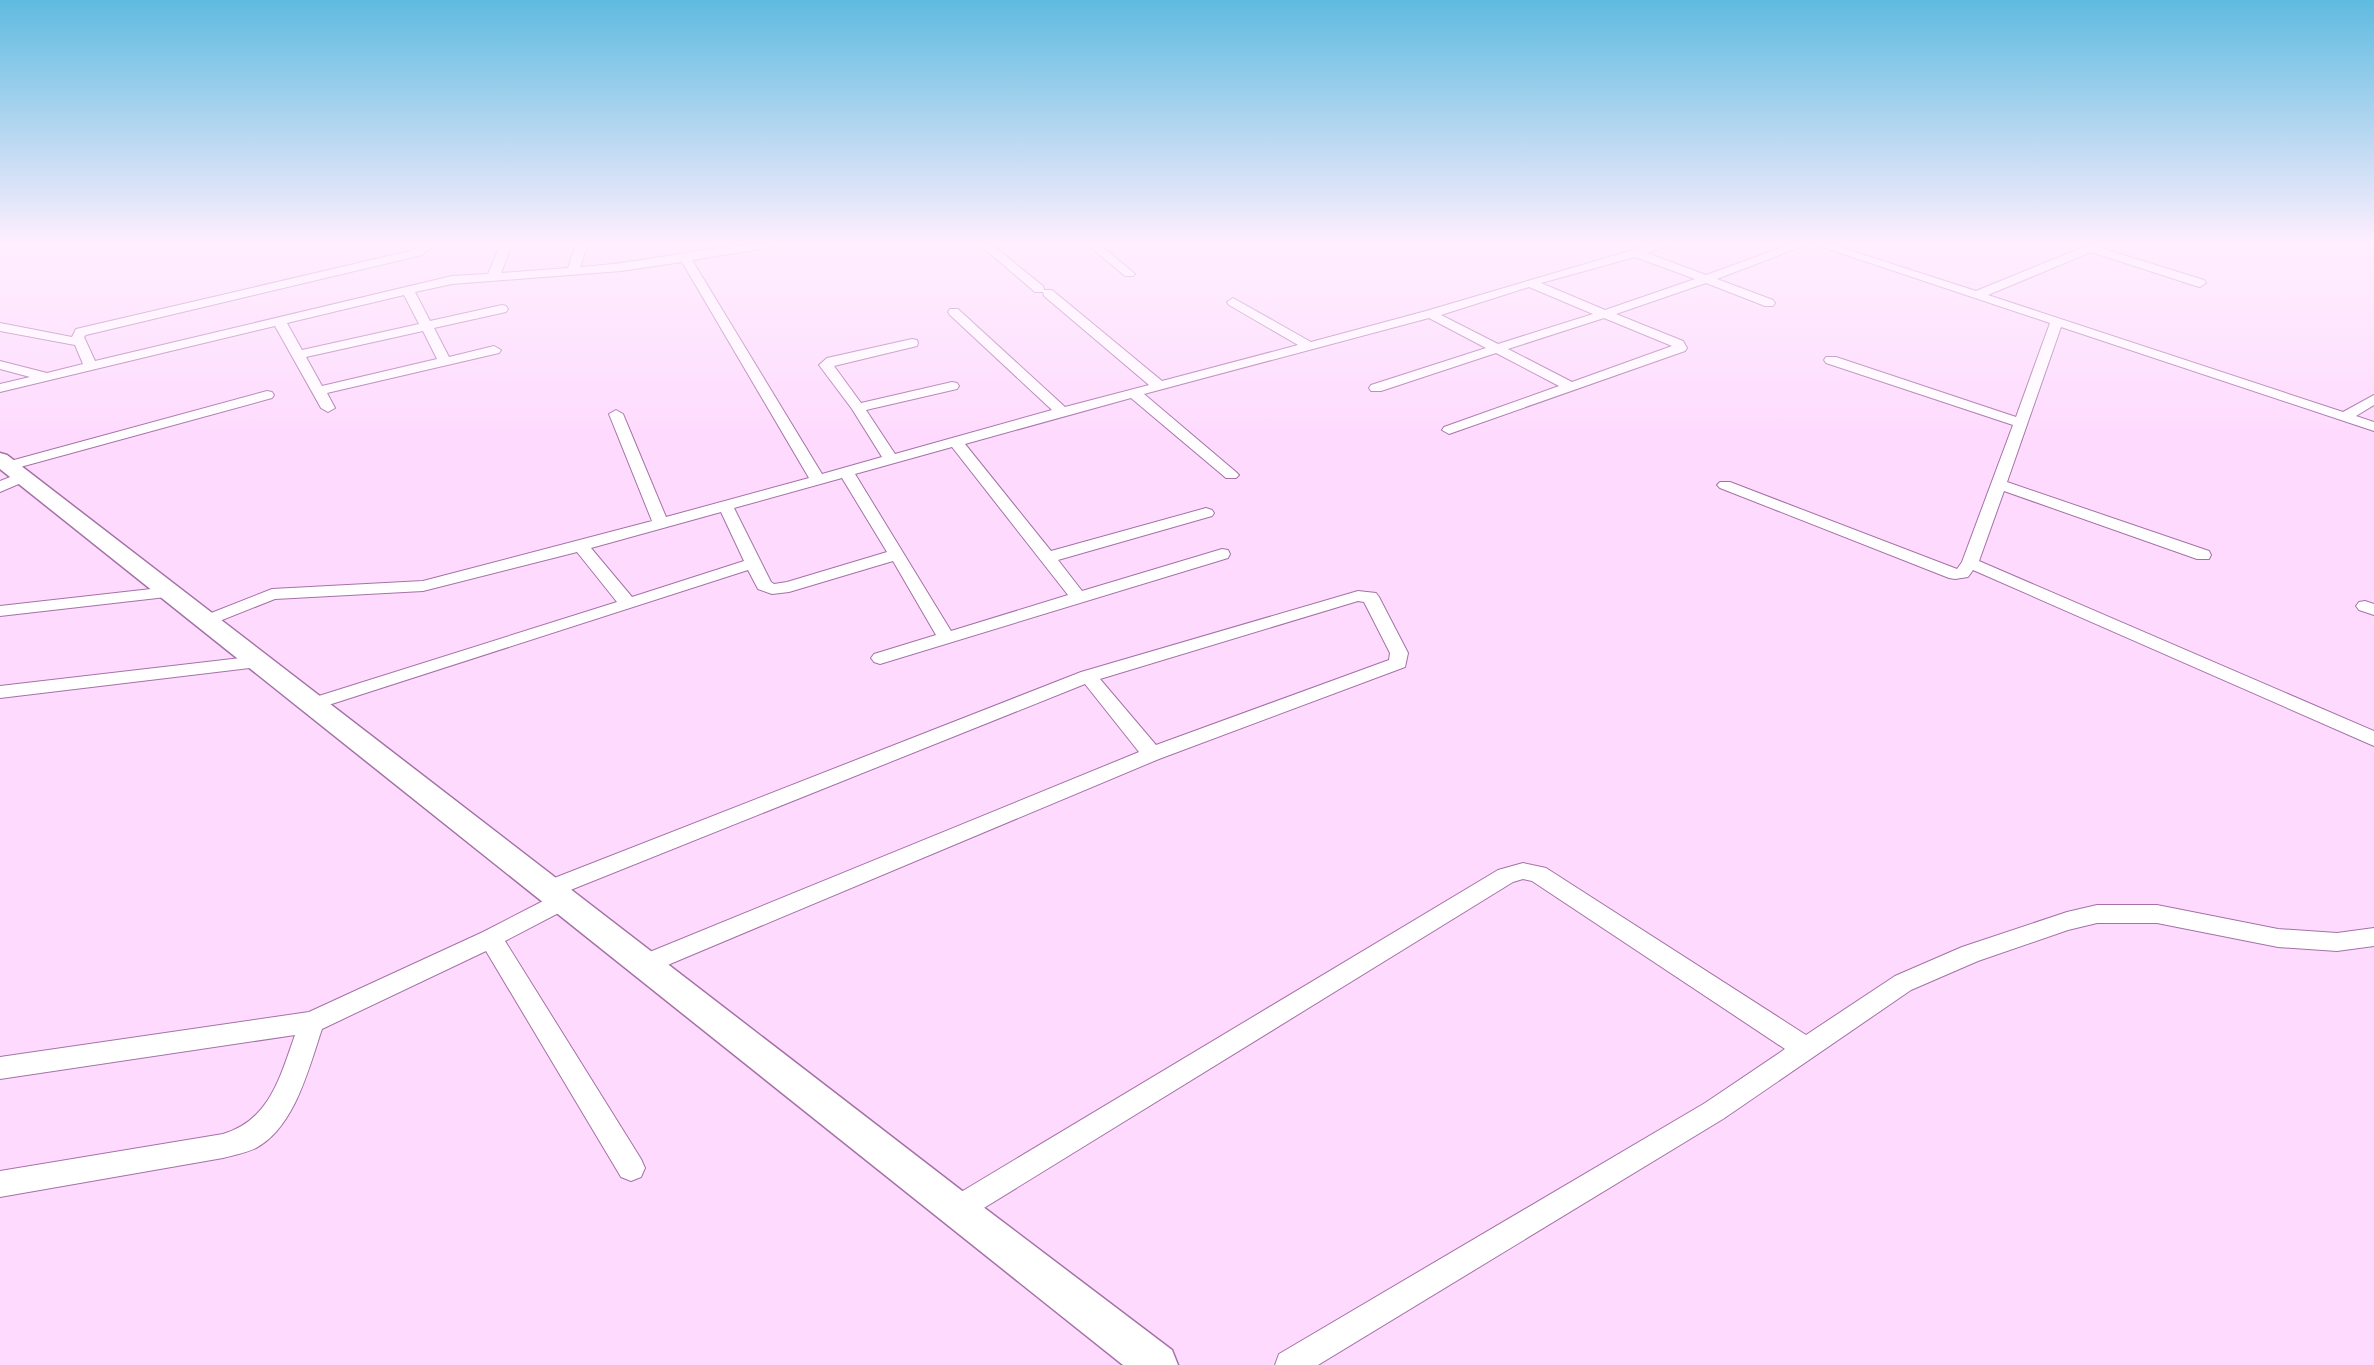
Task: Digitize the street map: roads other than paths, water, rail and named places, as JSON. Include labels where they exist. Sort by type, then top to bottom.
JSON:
[{"type":"main road","points":[[8,472],[207,621],[643,965],[1157,1365]]},
{"type":"street","points":[[90,366],[78,337],[81,332],[185,308]]},
{"type":"street","points":[[0,388],[334,308]]},
{"type":"street","points":[[417,308],[445,361]]},
{"type":"street","points":[[715,308],[817,479]]},
{"type":"street","points":[[1063,308],[1158,385]]},
{"type":"street","points":[[1244,308],[1309,346]]},
{"type":"street","points":[[207,621],[272,594],[423,586],[581,546],[1158,385],[1450,308]]},
{"type":"street","points":[[1449,430],[1680,348],[1678,344],[1593,308]]},
{"type":"street","points":[[1376,388],[1622,308]]},
{"type":"street","points":[[2015,308],[2374,427]]},
{"type":"street","points":[[298,355],[502,309]]},
{"type":"street","points":[[954,312],[1062,412]]},
{"type":"street","points":[[1430,314],[1571,387]]},
{"type":"street","points":[[279,321],[328,408]]},
{"type":"street","points":[[1724,485],[1955,574],[1962,573],[1970,563],[2058,322]]},
{"type":"street","points":[[0,327],[80,342]]},
{"type":"street","points":[[891,459],[858,408],[826,365],[827,363],[912,343]]},
{"type":"street","points":[[319,391],[494,350]]},
{"type":"street","points":[[1830,360],[2021,423]]},
{"type":"street","points":[[0,365],[46,377]]},
{"type":"street","points":[[858,408],[952,386]]},
{"type":"street","points":[[1133,392],[1231,475]]},
{"type":"street","points":[[8,472],[101,440],[128,440],[161,435],[186,427],[201,413],[267,395]]},
{"type":"street","points":[[2346,418],[2374,398]]},
{"type":"street","points":[[616,414],[661,524]]},
{"type":"street","points":[[956,442],[1049,557],[1079,598]]},
{"type":"street","points":[[846,472],[946,638]]},
{"type":"street","points":[[1999,484],[2203,555]]},
{"type":"street","points":[[725,505],[764,585],[772,589],[789,587],[897,554]]},
{"type":"street","points":[[1049,557],[1206,512]]},
{"type":"street","points":[[581,546],[628,604]]},
{"type":"street","points":[[880,658],[1222,554]]},
{"type":"street","points":[[313,704],[752,563]]},
{"type":"street","points":[[1970,563],[2374,739]]},
{"type":"street","points":[[0,611],[169,592]]},
{"type":"street","points":[[0,1068],[312,1022],[492,938],[554,895],[1088,676],[1345,599],[1358,596],[1370,597],[1399,653],[1398,662],[1152,754],[643,965]]},
{"type":"street","points":[[0,692],[259,662]]},
{"type":"street","points":[[1088,676],[1152,754]]},
{"type":"street","points":[[956,1210],[1506,876],[1523,871],[1538,874],[1806,1049]]},
{"type":"street","points":[[1290,1365],[1714,1111],[1912,979],[1970,954],[2067,921],[2097,914],[2157,914],[2278,938],[2337,942],[2374,937]]},
{"type":"street","points":[[492,938],[631,1168]]},
{"type":"street","points":[[0,1184],[222,1146],[247,1139],[268,1124],[289,1088],[312,1022]]}]
